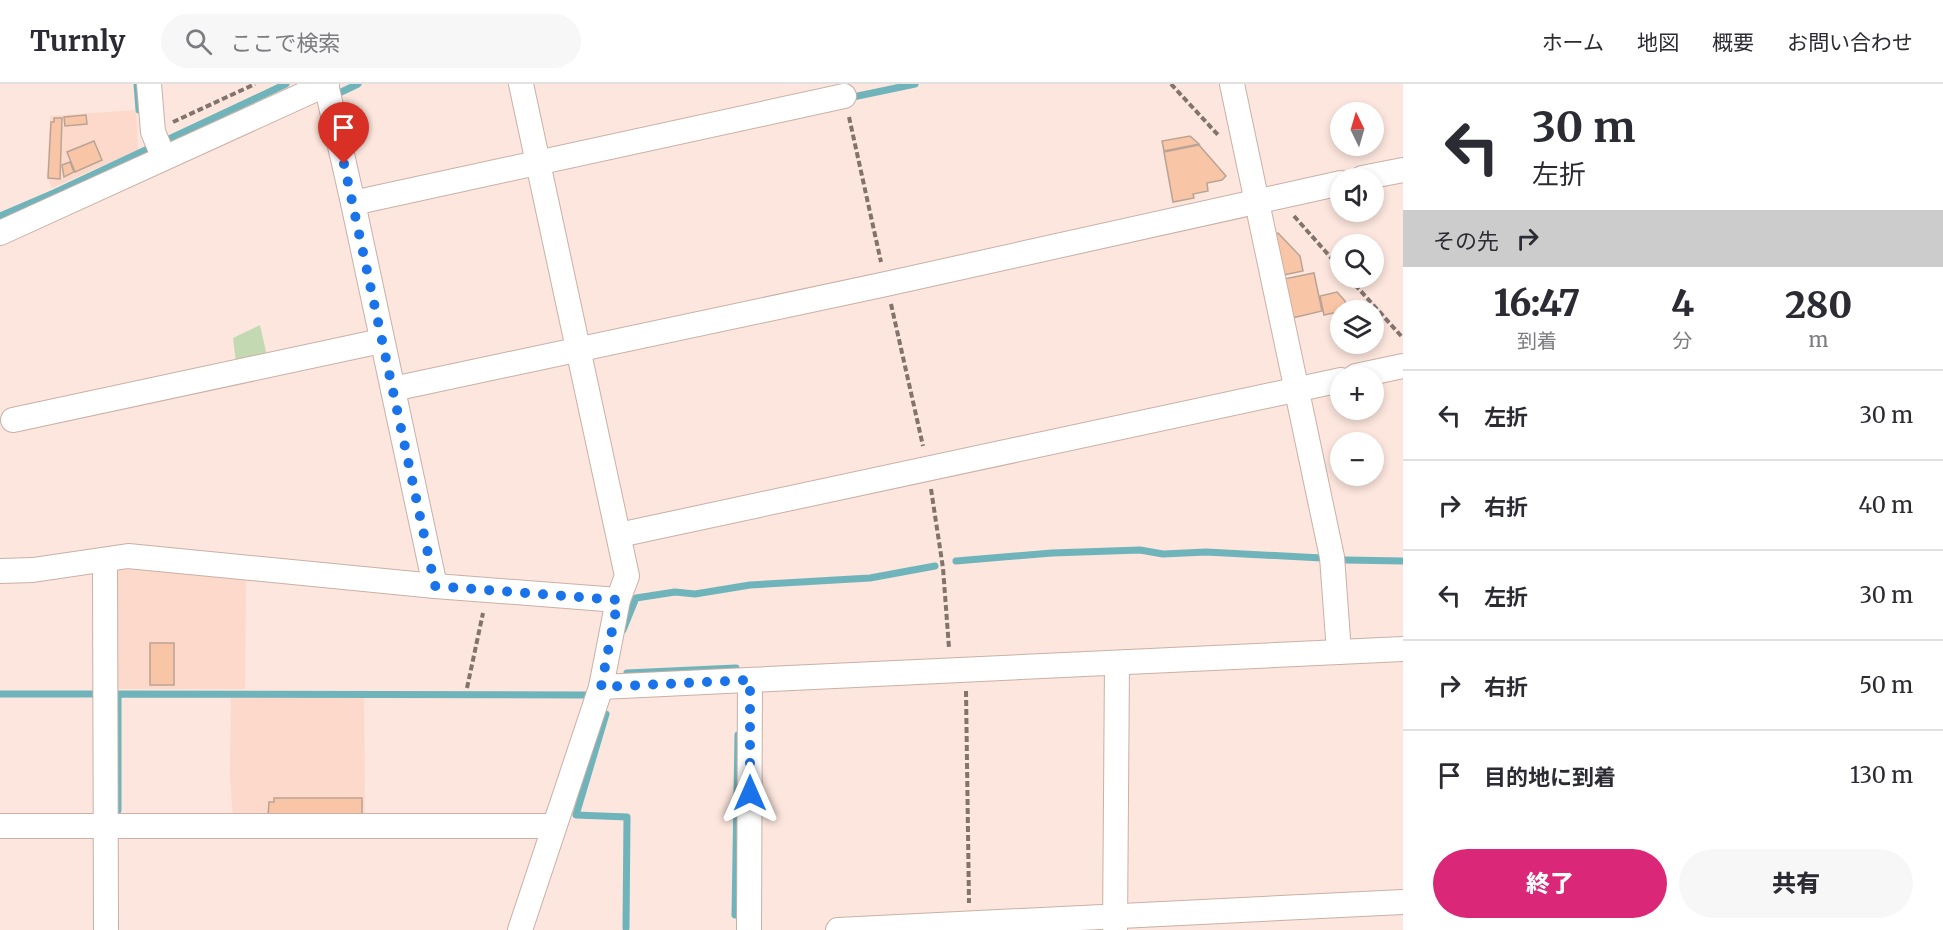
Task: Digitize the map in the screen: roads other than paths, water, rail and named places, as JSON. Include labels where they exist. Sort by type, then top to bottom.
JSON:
[{"type":"street","points":[[149,84],[157,142]]},
{"type":"street","points":[[0,233],[157,142],[326,84],[435,586]]},
{"type":"street","points":[[520,930],[601,687],[618,600],[627,576],[580,349],[521,84]]},
{"type":"street","points":[[1232,84],[1332,557],[1339,652]]},
{"type":"street","points":[[353,203],[844,96]]},
{"type":"street","points":[[1384,174],[1403,170]]},
{"type":"street","points":[[393,389],[886,285],[1330,185]]},
{"type":"street","points":[[13,420],[381,341]]},
{"type":"street","points":[[1384,370],[1403,366]]},
{"type":"street","points":[[619,535],[1330,382]]},
{"type":"street","points":[[0,571],[33,570],[128,556],[435,586],[618,600]]},
{"type":"street","points":[[105,560],[106,930]]},
{"type":"street","points":[[601,687],[1403,649]]},
{"type":"street","points":[[1115,923],[1117,663]]},
{"type":"street","points":[[749,930],[750,680]]},
{"type":"street","points":[[0,826],[553,826]]},
{"type":"street","points":[[838,930],[970,924],[1115,923],[1403,902]]},
{"type":"waterway","points":[[137,84],[139,110]]},
{"type":"waterway","points":[[0,216],[286,84]]},
{"type":"waterway","points":[[337,94],[358,84]]},
{"type":"waterway","points":[[853,97],[915,84]]},
{"type":"waterway","points":[[956,561],[1052,553],[1140,550],[1163,554],[1206,552],[1322,558]]},
{"type":"waterway","points":[[1345,560],[1403,561]]},
{"type":"waterway","points":[[623,630],[636,598],[675,592],[695,594],[750,585],[870,578],[935,566]]},
{"type":"waterway","points":[[627,673],[736,668]]},
{"type":"waterway","points":[[0,694],[96,694]]},
{"type":"waterway","points":[[118,810],[118,694],[585,695]]},
{"type":"waterway","points":[[606,714],[576,815],[627,817],[626,928]]},
{"type":"waterway","points":[[735,915],[738,735]]}]
